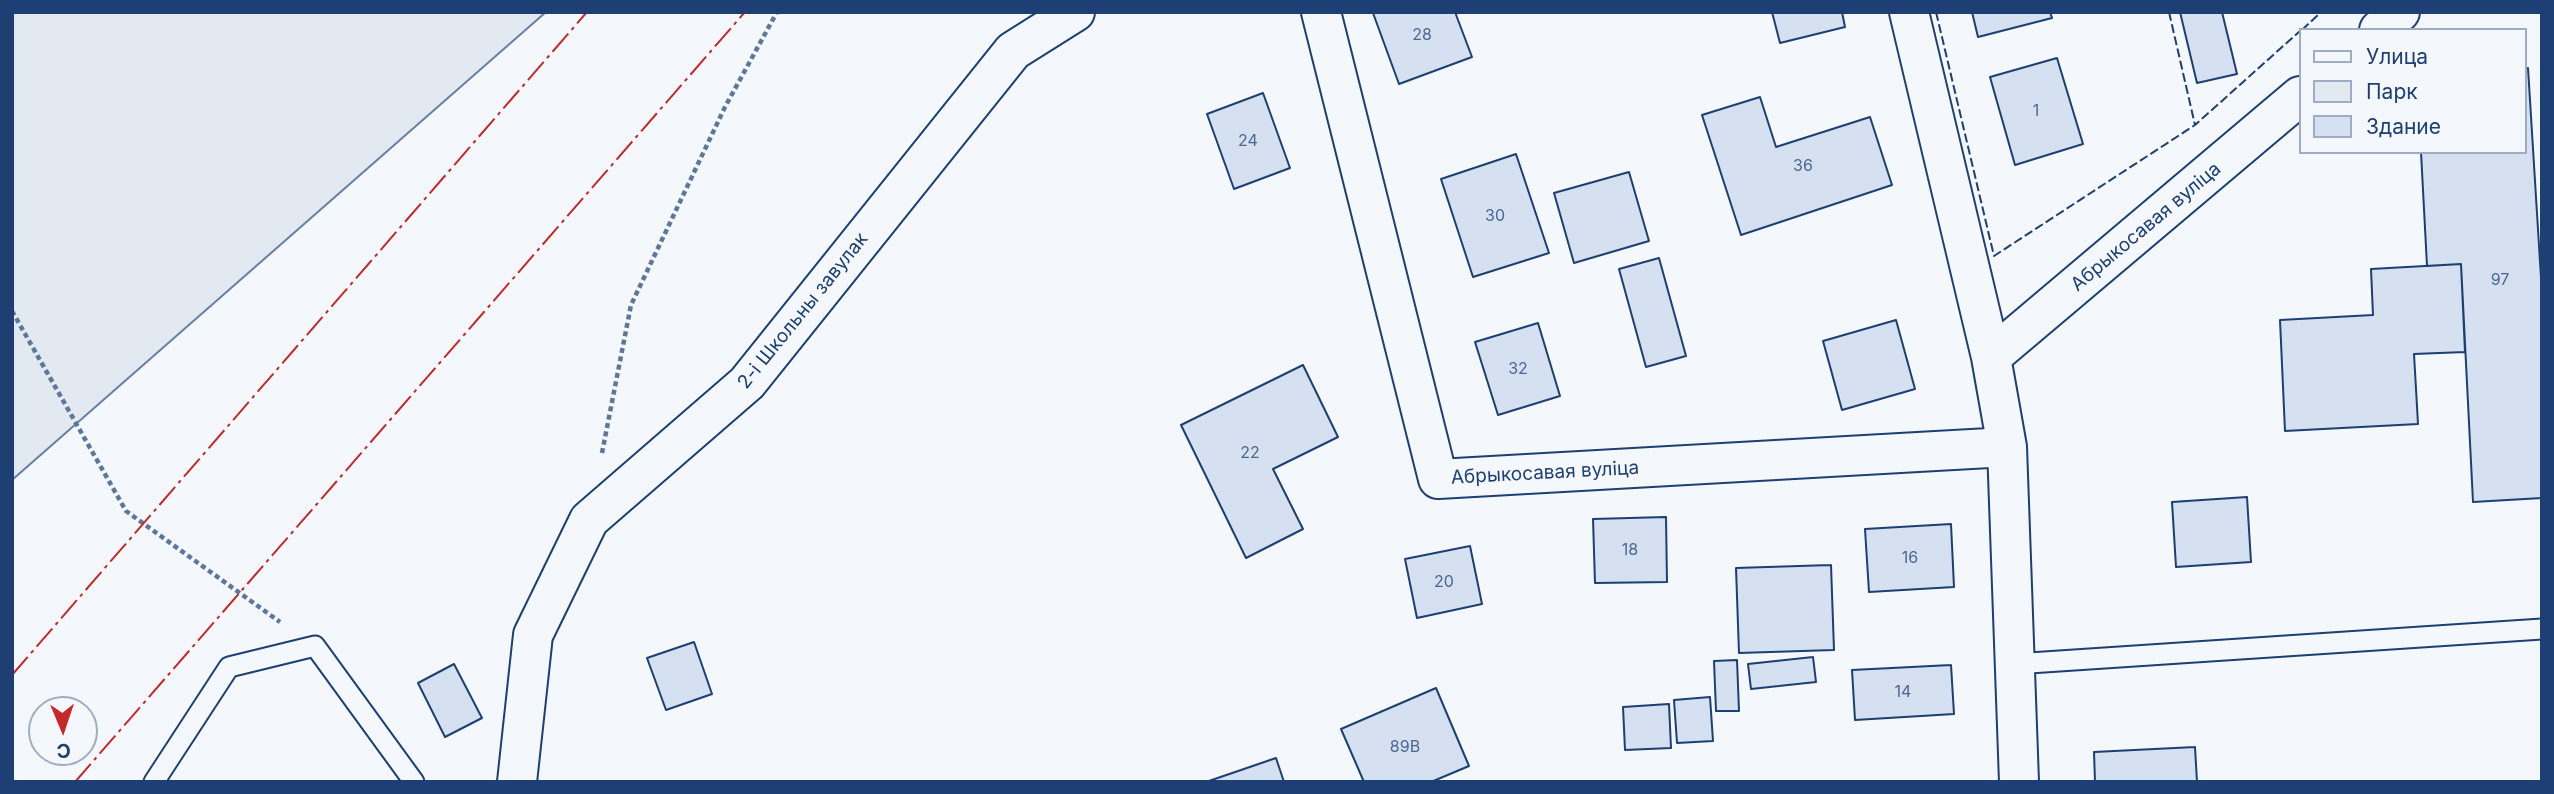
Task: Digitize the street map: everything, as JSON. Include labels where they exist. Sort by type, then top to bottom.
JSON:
[{"type":"street","name":"2-і Школьны завулак","points":[[517,782],[533,635],[589,520],[747,383],[1013,51],[1075,12]]},
{"type":"street","name":"Абрыкосавая вуліца","points":[[1321,12],[1438,479],[2007,447]]},
{"type":"street","points":[[1909,12],[1991,357],[2007,447],[2019,782]]},
{"type":"street","points":[[2381,28],[2400,12]]},
{"type":"street","name":"Абрыкосавая вуліца","points":[[1991,357],[2298,98]]},
{"type":"lane","points":[[2014,664],[2542,629]]},
{"type":"lane","points":[[154,782],[229,667],[315,646],[414,782]]},
{"type":"path","points":[[589,520],[631,305],[725,107],[777,12]]},
{"type":"path","points":[[12,311],[126,512],[315,646]]},
{"type":"green space","points":[[12,12],[546,12],[12,480]]},
{"type":"building","points":[[1455,12],[1472,57],[1399,84],[1373,13]]},
{"type":"building","points":[[1772,12],[1842,12],[1845,27],[1780,43]]},
{"type":"building","points":[[1972,12],[2050,12],[2052,18],[1978,37]]},
{"type":"building","points":[[2180,12],[2222,12],[2237,74],[2197,83]]},
{"type":"building","points":[[2057,58],[2083,144],[2015,165],[1990,77]]},
{"type":"building","points":[[2526,68],[2542,294],[2542,498],[2473,502],[2461,264],[2427,266],[2421,154],[2526,154]]},
{"type":"building","points":[[1263,93],[1290,168],[1234,189],[1207,114]]},
{"type":"building","points":[[1760,97],[1776,147],[1870,117],[1892,185],[1741,235],[1702,115]]},
{"type":"building","points":[[1516,154],[1549,253],[1473,277],[1441,179]]},
{"type":"building","points":[[1629,172],[1649,241],[1574,263],[1554,193]]},
{"type":"building","points":[[1659,258],[1686,356],[1646,367],[1619,269]]},
{"type":"building","points":[[2461,264],[2465,352],[2414,354],[2418,424],[2285,431],[2280,320],[2373,315],[2371,269]]},
{"type":"building","points":[[1896,320],[1915,389],[1842,410],[1823,341]]},
{"type":"building","points":[[1538,323],[1560,396],[1498,415],[1475,342]]},
{"type":"building","points":[[1303,365],[1338,437],[1273,469],[1303,529],[1246,558],[1181,425]]},
{"type":"building","points":[[2247,497],[2251,562],[2176,567],[2172,502]]},
{"type":"building","points":[[1666,517],[1667,582],[1595,583],[1593,519]]},
{"type":"building","points":[[1951,524],[1954,587],[1869,592],[1865,529]]},
{"type":"building","points":[[1470,546],[1482,604],[1417,618],[1405,559]]},
{"type":"building","points":[[1831,565],[1834,650],[1739,653],[1736,568]]},
{"type":"building","points":[[694,642],[712,694],[666,710],[647,658]]},
{"type":"building","points":[[1813,657],[1816,682],[1751,689],[1748,664]]},
{"type":"building","points":[[1737,660],[1739,711],[1716,711],[1714,661]]},
{"type":"building","points":[[454,664],[482,718],[445,737],[418,683]]},
{"type":"building","points":[[1951,665],[1954,714],[1855,720],[1852,670]]},
{"type":"building","points":[[1436,688],[1469,766],[1431,782],[1364,782],[1341,729]]},
{"type":"building","points":[[1710,697],[1713,741],[1677,743],[1674,700]]},
{"type":"building","points":[[1669,704],[1671,748],[1625,750],[1623,707]]},
{"type":"building","points":[[2195,747],[2197,782],[2095,782],[2094,752]]},
{"type":"building","points":[[1276,758],[1284,782],[1206,782]]},
{"type":"fence","points":[[1936,12],[1994,256],[2195,125],[2298,33]]},
{"type":"fence","points":[[2169,12],[2195,125]]},
{"type":"fence","points":[[2304,28],[2321,12]]},
{"type":"power","points":[[12,675],[587,12]]},
{"type":"power","points":[[75,782],[745,12]]}]
